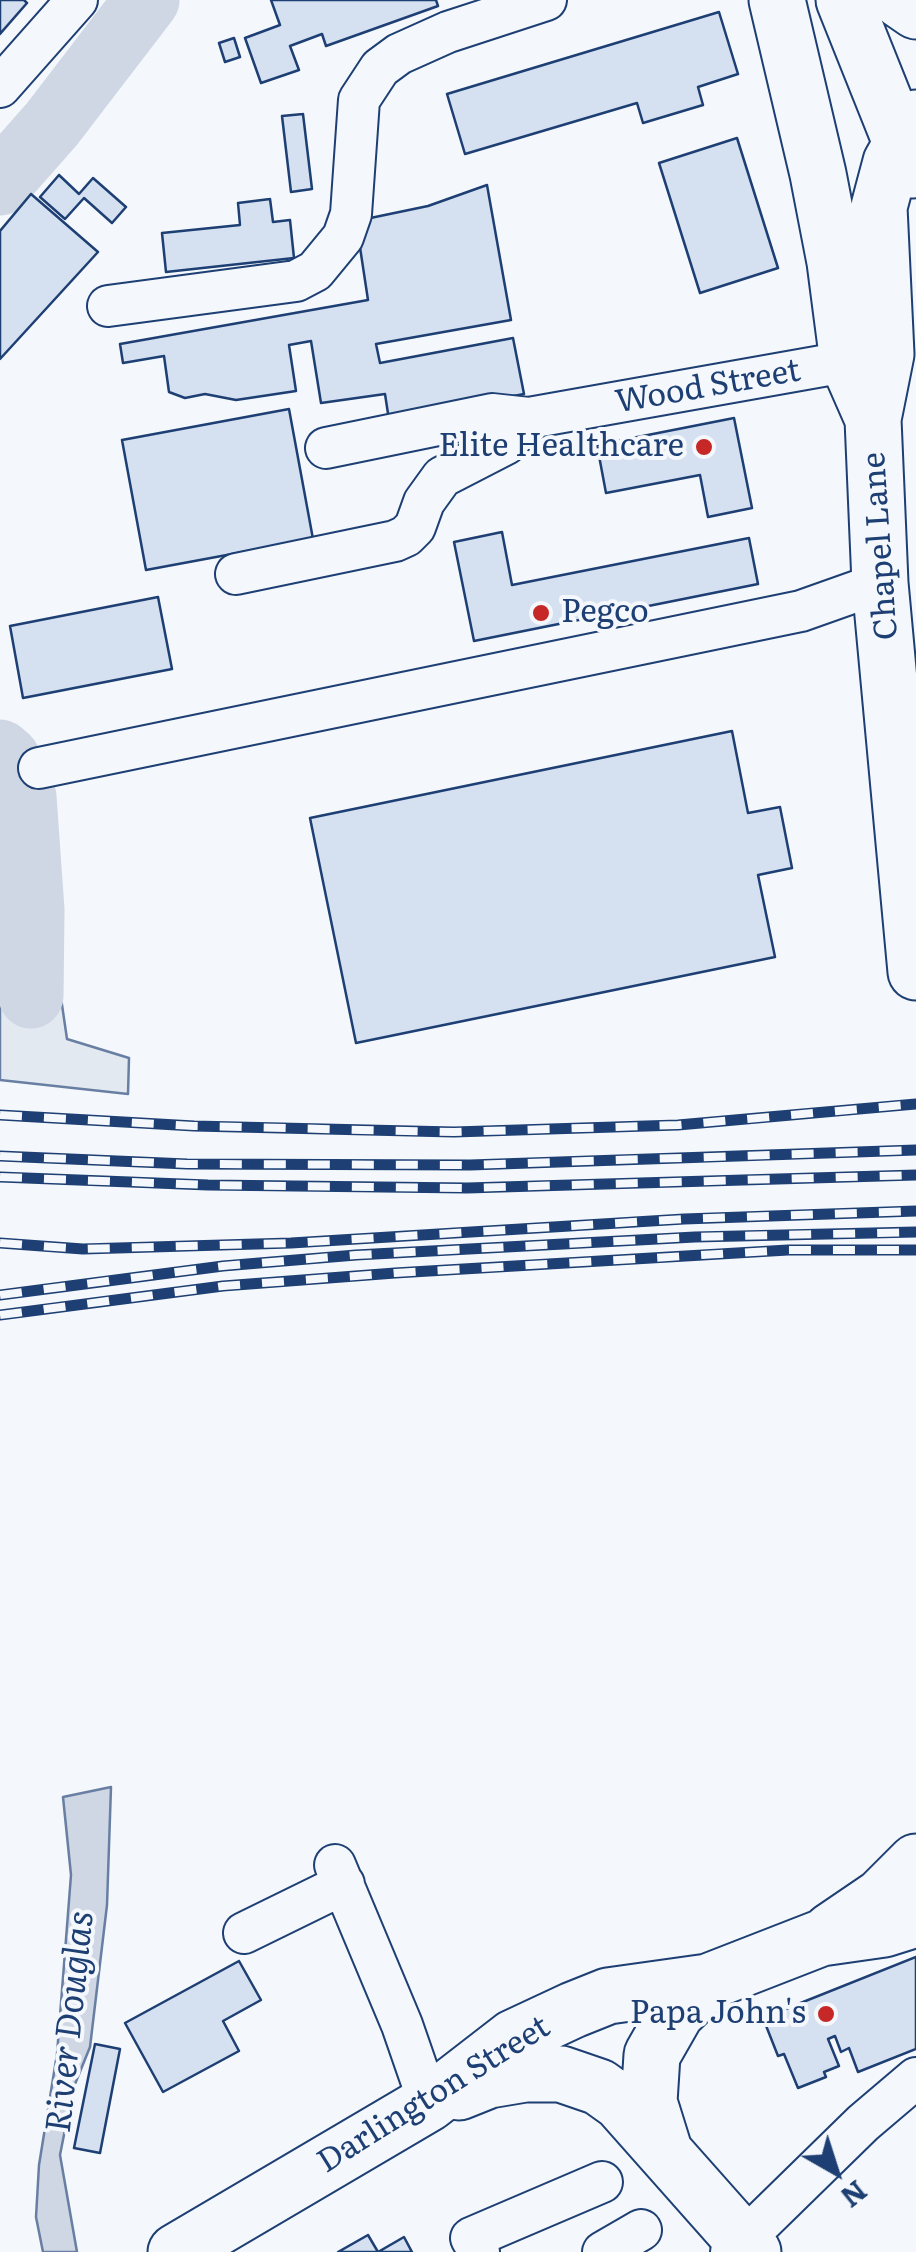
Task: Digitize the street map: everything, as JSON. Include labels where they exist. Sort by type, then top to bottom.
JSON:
[{"type":"highway","name":"Chapel Lane","points":[[777,0],[835,262],[867,358]]},
{"type":"highway","name":"Chapel Lane","points":[[844,0],[911,147],[883,183],[867,358],[898,581],[916,972]]},
{"type":"highway","points":[[900,0],[916,11]]},
{"type":"highway","name":"Darlington Street","points":[[176,2252],[429,2103],[513,2038],[608,1996],[708,1982],[820,1938],[881,1896],[916,1862]]},
{"type":"highway","name":"Darlington Street","points":[[820,1938],[916,1920]]},
{"type":"highway","points":[[668,2159],[648,2102],[652,2055],[676,2013],[708,1982]]},
{"type":"highway","points":[[429,2103],[489,2080],[525,2074],[576,2077],[599,2087],[620,2102],[742,2248]]},
{"type":"street","points":[[0,87],[77,0]]},
{"type":"street","points":[[108,306],[296,281],[315,271],[343,238],[351,214],[359,100],[380,68],[399,54],[448,32],[546,0]]},
{"type":"street","name":"Wood Street","points":[[326,448],[492,414],[529,418],[867,358]]},
{"type":"street","points":[[236,574],[406,536],[442,477],[506,444],[529,418]]},
{"type":"street","points":[[40,768],[783,614],[898,581]]},
{"type":"street","points":[[244,1933],[340,1874],[429,2103]]},
{"type":"street","points":[[742,2248],[864,2123],[916,2078]]},
{"type":"street","points":[[479,2252],[472,2238],[602,2182]]},
{"type":"street","points":[[603,2252],[641,2230]]},
{"type":"shaded area","points":[[0,822],[37,834],[67,1039],[129,1058],[128,1094],[0,1080]]},
{"type":"water","points":[[111,1787],[107,1905],[90,2047],[73,2089],[60,2155],[77,2252],[43,2252],[36,2217],[39,2165],[57,2054],[71,1875],[63,1797]]},
{"type":"building","points":[[0,0],[27,3],[0,34]]},
{"type":"building","points":[[271,0],[436,0],[438,6],[326,46],[322,34],[290,46],[299,70],[261,83],[245,38],[280,25]]},
{"type":"building","points":[[719,12],[738,74],[698,87],[703,105],[643,123],[637,103],[465,154],[447,94]]},
{"type":"building","points":[[234,38],[240,57],[225,62],[219,43]]},
{"type":"building","points":[[303,114],[312,189],[291,192],[282,116]]},
{"type":"building","points":[[737,138],[778,268],[700,293],[659,163]]},
{"type":"building","points":[[59,175],[79,194],[93,178],[126,207],[112,223],[84,198],[65,219],[40,197]]},
{"type":"building","points":[[487,185],[511,320],[376,344],[380,363],[513,338],[524,394],[389,420],[385,394],[321,403],[311,341],[289,345],[296,391],[236,400],[205,394],[185,398],[169,392],[164,356],[123,363],[120,344],[368,300],[356,221],[428,206]]},
{"type":"building","points":[[31,194],[98,252],[0,359],[0,231]]},
{"type":"building","points":[[270,199],[273,222],[290,220],[294,258],[166,272],[162,233],[240,225],[238,203]]},
{"type":"building","points":[[289,409],[313,539],[146,570],[122,440]]},
{"type":"building","points":[[734,418],[752,508],[708,517],[700,475],[606,493],[597,445]]},
{"type":"building","name":"Pegco","points":[[502,532],[512,585],[749,538],[758,584],[474,641],[454,542]]},
{"type":"building","points":[[158,597],[172,669],[23,698],[10,626]]},
{"type":"building","points":[[732,731],[748,813],[780,807],[792,868],[758,875],[775,957],[356,1043],[310,818]]},
{"type":"building","points":[[916,1957],[916,2049],[858,2072],[849,2048],[841,2052],[835,2036],[828,2039],[839,2066],[824,2072],[826,2077],[798,2088],[784,2054],[778,2056],[763,2018]]},
{"type":"building","points":[[239,1961],[261,2000],[223,2021],[239,2051],[163,2092],[125,2023]]},
{"type":"building","points":[[95,2044],[120,2049],[100,2153],[74,2148]]},
{"type":"building","points":[[368,2235],[378,2252],[338,2252]]},
{"type":"building","points":[[404,2237],[412,2252],[378,2252]]},
{"type":"waterway","name":"River Douglas","points":[[0,183],[52,124],[147,0]]},
{"type":"waterway","name":"River Douglas","points":[[0,752],[8,759],[24,797],[32,910],[31,996]]},
{"type":"railway","points":[[0,1115],[194,1126],[454,1132],[678,1125],[916,1104]]},
{"type":"railway","points":[[0,1156],[187,1164],[470,1165],[916,1150]]},
{"type":"railway","points":[[0,1177],[208,1185],[467,1188],[916,1175]]},
{"type":"railway","points":[[0,1243],[83,1249],[291,1243],[684,1219],[916,1211]]},
{"type":"railway","points":[[0,1295],[223,1266],[356,1255],[695,1237],[916,1232]]},
{"type":"railway","points":[[0,1315],[223,1286],[395,1273],[788,1250],[916,1250]]},
{"type":"place","name":"Elite Healthcare","points":[[704,447]]},
{"type":"place","name":"Pegco","points":[[541,613]]},
{"type":"place","name":"Papa John's","points":[[826,2014]]}]
